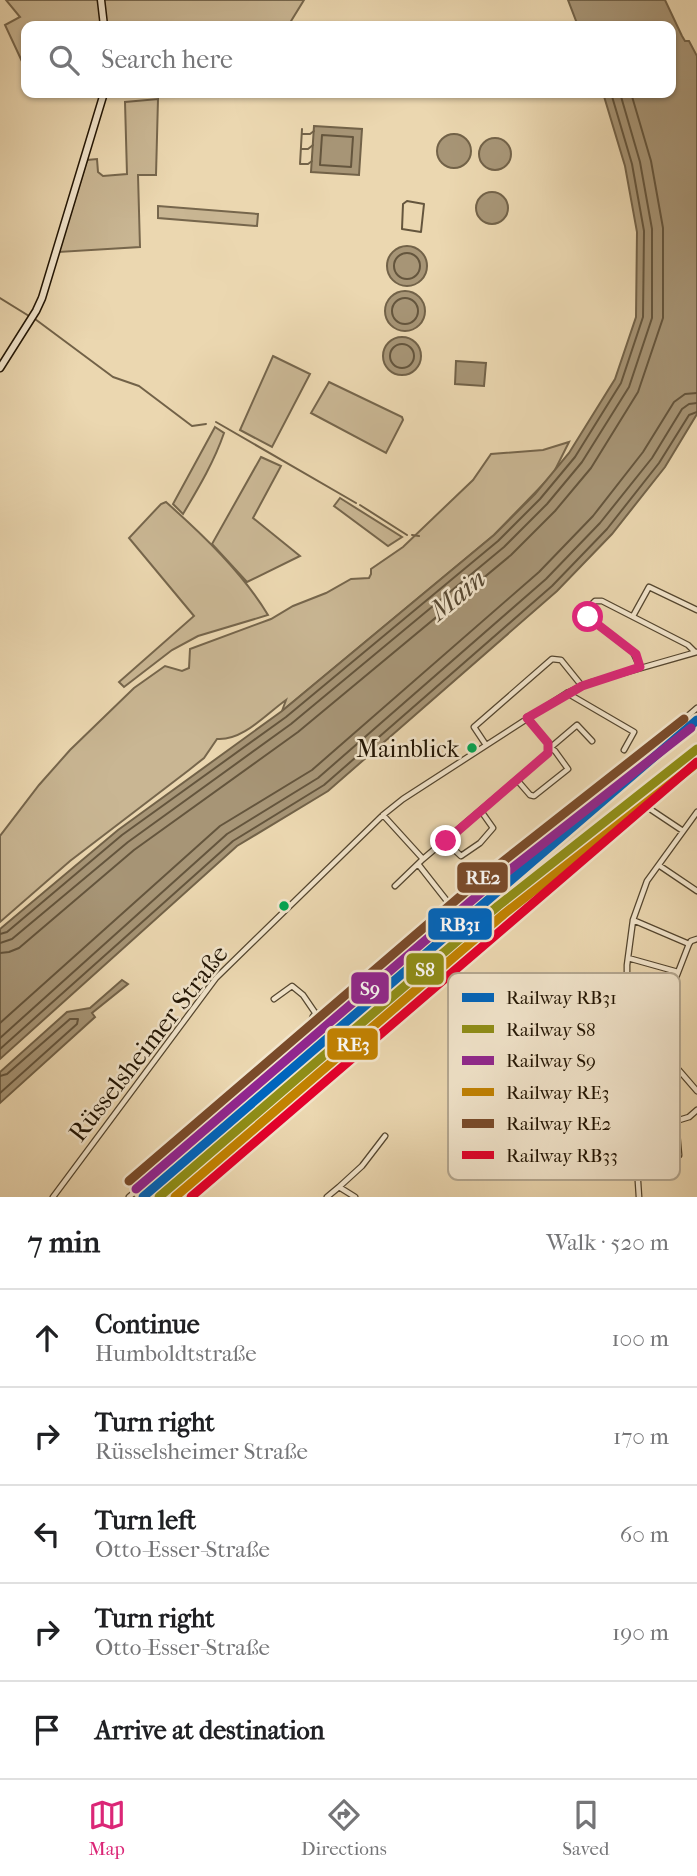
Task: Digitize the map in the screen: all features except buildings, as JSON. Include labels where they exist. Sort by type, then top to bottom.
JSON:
[{"type":"street","points":[[101,0],[103,21]]},
{"type":"street","points":[[0,368],[25,330],[41,298],[102,98]]},
{"type":"street","points":[[633,616],[649,587],[697,610]]},
{"type":"street","points":[[640,667],[636,654],[588,617],[586,610],[595,601],[602,601],[633,616],[688,645],[696,652]]},
{"type":"street","name":"Rüsselsheimer Straße","points":[[53,1197],[216,978],[383,816],[404,799],[567,693],[640,667],[696,652]]},
{"type":"street","points":[[486,745],[474,727],[552,659],[561,660],[582,686]]},
{"type":"street","points":[[567,693],[634,732],[624,750]]},
{"type":"street","points":[[326,1016],[345,1009],[582,800],[622,773],[697,708]]},
{"type":"street","points":[[517,780],[534,796],[568,769],[527,718]]},
{"type":"street","points":[[395,886],[577,725],[592,741]]},
{"type":"street","points":[[605,828],[638,801],[683,831]]},
{"type":"street","points":[[446,841],[461,856],[480,843],[494,828],[481,811]]},
{"type":"street","points":[[628,973],[634,920],[648,881],[697,812]]},
{"type":"street","points":[[383,816],[423,859]]},
{"type":"street","points":[[418,864],[447,901]]},
{"type":"street","points":[[660,866],[697,891]]},
{"type":"street","points":[[634,920],[689,944]]},
{"type":"street","points":[[628,958],[678,972],[689,944],[697,939]]},
{"type":"street","points":[[274,999],[292,985],[316,1014]]},
{"type":"street","points":[[316,1014],[326,1016]]},
{"type":"street","points":[[316,1014],[312,1021],[317,1027]]},
{"type":"street","points":[[129,1197],[306,1043],[317,1027],[325,1025],[326,1016]]},
{"type":"street","points":[[680,1069],[696,1087]]},
{"type":"street","points":[[680,1120],[697,1110]]},
{"type":"street","points":[[327,1197],[362,1166],[385,1136]]},
{"type":"street","points":[[339,1186],[355,1197]]},
{"type":"shaded area","points":[[6,0],[304,0],[291,21],[21,21],[21,59],[5,25],[20,17]]},
{"type":"shaded area","points":[[158,99],[156,175],[138,175],[140,247],[59,252],[87,160],[97,159],[98,172],[103,176],[127,174],[125,102]]},
{"type":"shaded area","points":[[158,206],[258,214],[257,226],[158,218]]},
{"type":"shaded area","points":[[273,356],[310,374],[272,447],[240,430]]},
{"type":"shaded area","points":[[329,382],[402,417],[403,420],[386,453],[311,413]]},
{"type":"shaded area","points":[[215,427],[224,433],[211,464],[183,514],[173,504]]},
{"type":"shaded area","points":[[569,442],[553,474],[494,535],[282,711],[286,700],[254,726],[236,736],[217,739],[204,758],[70,861],[0,922],[0,836],[70,750],[134,688],[165,666],[182,671],[189,668],[190,649],[271,619],[351,579],[369,578],[371,569],[403,547],[473,480],[491,454],[543,450]]},
{"type":"shaded area","points":[[261,457],[281,466],[253,518],[300,556],[247,582],[212,544]]},
{"type":"shaded area","points":[[340,498],[402,537],[388,546],[334,506]]},
{"type":"shaded area","points":[[166,502],[234,569],[268,615],[198,636],[172,650],[124,687],[119,682],[194,616],[129,538]]},
{"type":"water","points":[[568,0],[665,0],[675,21],[576,21]]},
{"type":"water","name":"Main","points":[[676,23],[697,56],[697,414],[665,467],[612,534],[557,591],[328,791],[237,846],[0,1059],[0,929],[118,830],[282,711],[494,535],[535,494],[569,453],[615,379],[636,317],[637,232],[625,166],[605,98],[676,98]]},
{"type":"water","points":[[314,126],[362,129],[359,175],[311,172]]},
{"type":"water","points":[[454,134],[466,139],[471,151],[466,163],[454,168],[442,163],[437,151],[442,139]]},
{"type":"water","points":[[495,138],[507,142],[511,154],[507,166],[495,170],[483,166],[479,154],[483,142]]},
{"type":"water","points":[[492,192],[504,196],[508,208],[504,220],[492,224],[480,220],[476,208],[480,196]]},
{"type":"water","points":[[407,246],[421,252],[427,266],[421,280],[407,286],[393,280],[387,266],[393,252]]},
{"type":"water","points":[[405,291],[419,297],[425,311],[419,325],[405,331],[391,325],[385,311],[391,297]]},
{"type":"water","points":[[402,337],[415,343],[421,356],[415,369],[402,375],[389,369],[383,356],[389,343]]},
{"type":"water","points":[[456,361],[486,363],[484,386],[455,384]]},
{"type":"water","points":[[122,980],[128,984],[92,1013],[95,1017],[0,1103],[0,1072],[67,1012],[90,1008]]},
{"type":"waterway","points":[[302,129],[300,164],[312,161]]},
{"type":"waterway","points":[[303,134],[314,131]]},
{"type":"waterway","points":[[302,149],[313,145]]},
{"type":"waterway","points":[[0,298],[29,316]]},
{"type":"waterway","points":[[35,319],[113,377],[139,386],[192,426],[206,424]]},
{"type":"waterway","points":[[216,422],[356,503]]},
{"type":"waterway","points":[[360,505],[407,535]]},
{"type":"waterway","points":[[412,535],[419,536]]},
{"type":"railway","points":[[520,869],[697,716]]},
{"type":"railway","points":[[165,1197],[309,1077],[383,1000]]},
{"type":"rail line","name":"RE2","points":[[129,1181],[477,882],[684,719]]},
{"type":"rail line","name":"RB31","points":[[143,1197],[697,720]]},
{"type":"rail line","name":"S9","points":[[136,1189],[484,890],[691,728]]},
{"type":"rail line","name":"S8","points":[[159,1197],[498,906],[697,749]]},
{"type":"rail line","name":"RB33","points":[[452,973],[697,762]]},
{"type":"rail line","name":"RE3","points":[[175,1197],[504,914],[697,763]]},
{"type":"rail line","name":"RB33","points":[[191,1197],[448,976]]},
{"type":"place","name":"Mainblick","points":[[472,748]]},
{"type":"route","points":[[446,841],[548,753],[548,743],[527,718],[550,702],[582,686],[640,667],[636,654],[588,617]]}]
